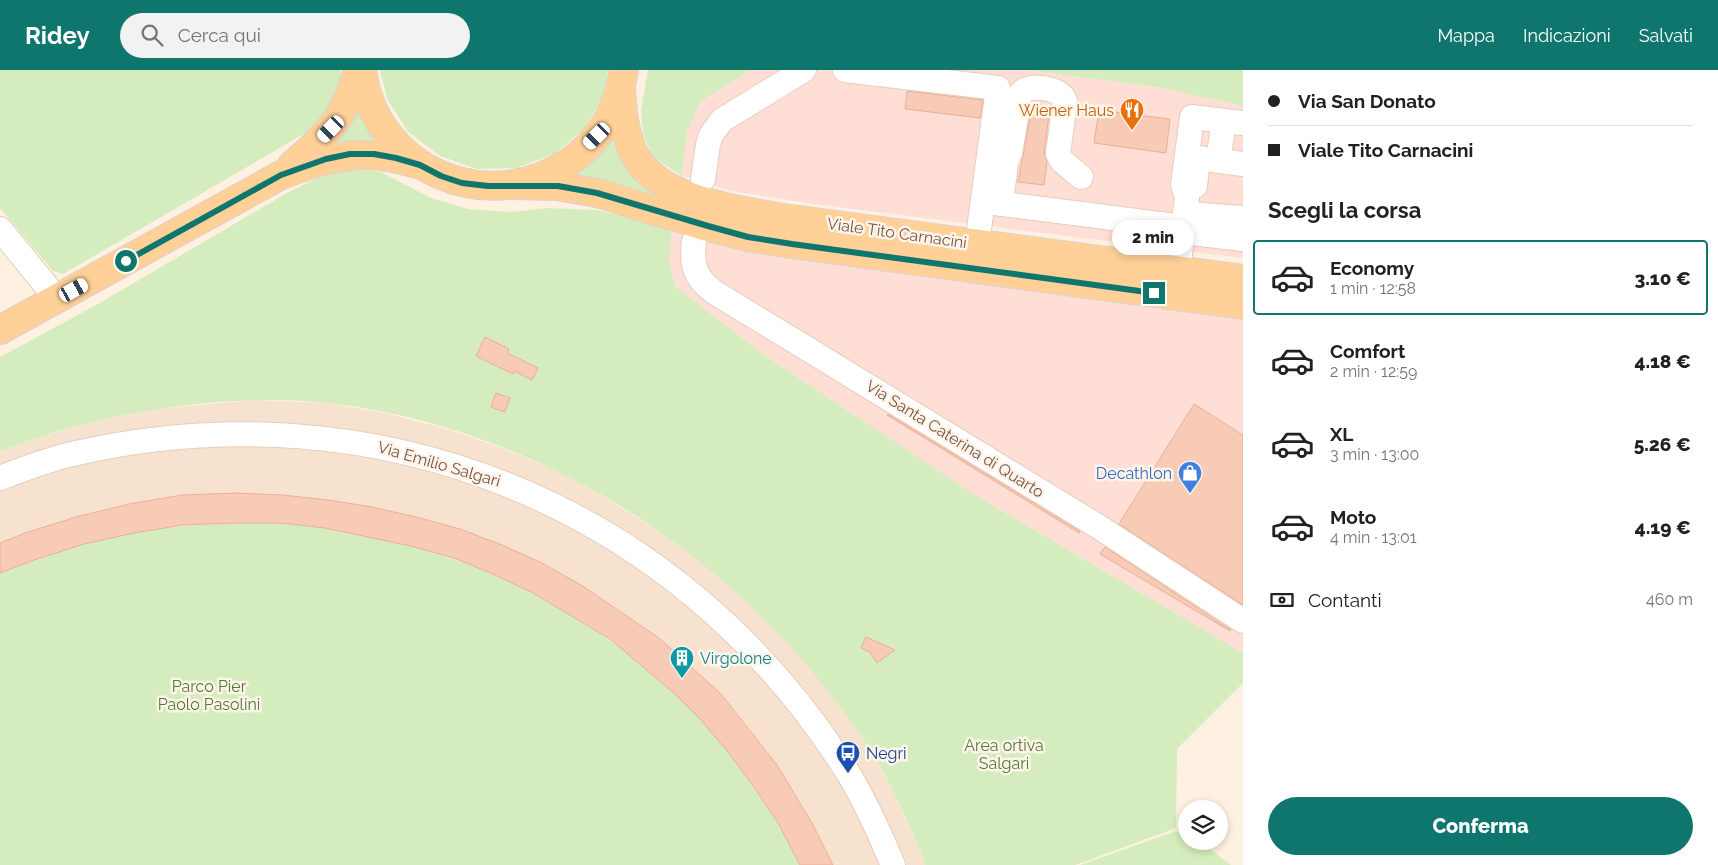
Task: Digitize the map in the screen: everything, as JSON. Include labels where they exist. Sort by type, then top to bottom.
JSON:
[{"type":"main road","points":[[360,70],[372,108],[383,128],[399,148],[420,165],[441,176],[462,183],[488,186],[512,185],[535,180],[556,170],[578,155],[597,136],[611,114],[622,80]]},
{"type":"main road","points":[[281,175],[315,146],[331,129],[344,110],[360,70]]},
{"type":"main road","name":"Viale Tito Carnacini","points":[[622,80],[627,137],[636,158],[651,175],[668,187],[697,199],[760,214],[1178,271],[1241,299]]},
{"type":"main road","points":[[0,330],[281,175],[326,159],[350,154],[374,154],[420,165]]},
{"type":"main road","name":"Viale Tito Carnacini","points":[[512,185],[558,186],[597,193],[748,237],[783,243],[1241,299]]},
{"type":"street","points":[[703,179],[711,135],[722,120],[804,70]]},
{"type":"street","points":[[845,70],[998,88],[992,203]]},
{"type":"street","points":[[977,244],[1010,153],[1020,94],[1023,89],[1056,90],[1064,96],[1065,101],[1058,154],[1062,161],[1081,177]]},
{"type":"street","points":[[1178,271],[1184,217],[1183,185],[1192,117],[1233,122],[1218,161]]},
{"type":"street","points":[[1184,217],[1194,188],[1198,158],[1218,161],[1243,161]]},
{"type":"street","points":[[992,203],[1184,217],[1232,228]]},
{"type":"street","points":[[1243,204],[1232,228],[1243,254]]},
{"type":"street","points":[[0,229],[57,299]]},
{"type":"street","name":"Via Santa Caterina di Quarto","points":[[694,242],[693,257],[695,268],[698,277],[709,288],[1099,527],[1243,621]]},
{"type":"street","name":"Via Emilio Salgari","points":[[0,478],[70,454],[117,446],[195,436],[279,434],[333,439],[378,446],[464,468],[508,484],[580,518],[630,549],[708,606],[735,632],[782,683],[823,734],[860,793],[893,865]]},
{"type":"shaded area","points":[[751,70],[1027,70],[1162,88],[1243,106],[1243,258],[814,204],[730,191],[682,176],[687,132],[701,101]]},
{"type":"shaded area","points":[[672,229],[747,251],[1243,316],[1243,653],[975,495],[760,352],[675,286],[669,260]]},
{"type":"shaded area","points":[[253,400],[326,403],[385,413],[451,430],[502,448],[562,473],[660,532],[702,563],[741,596],[775,629],[810,668],[845,713],[872,753],[893,791],[926,865],[800,865],[778,823],[754,787],[643,666],[610,639],[572,615],[325,528],[281,523],[183,525],[134,533],[34,560],[0,573],[0,451],[89,422],[145,410]]},
{"type":"green space","points":[[0,70],[341,70],[341,79],[339,93],[321,124],[63,274],[53,271],[0,208]]},
{"type":"green space","points":[[380,70],[608,70],[604,95],[584,129],[554,154],[517,168],[477,169],[440,156],[408,132],[387,99]]},
{"type":"green space","points":[[648,70],[751,70],[701,101],[687,132],[682,176],[653,157],[643,134],[641,111]]},
{"type":"green space","points":[[1027,70],[1243,70],[1243,106],[1162,88]]},
{"type":"green space","points":[[358,101],[386,145],[326,148]]},
{"type":"green space","points":[[613,138],[624,158],[781,231],[571,178],[601,152]]},
{"type":"green space","name":"Area ortiva Salgari","points":[[359,169],[381,172],[431,198],[468,209],[511,212],[548,208],[597,210],[672,229],[669,260],[675,286],[760,352],[975,495],[1243,653],[1243,683],[1177,749],[1176,828],[1075,865],[926,865],[887,780],[872,753],[848,718],[822,684],[774,630],[722,580],[664,535],[602,496],[537,462],[469,435],[399,415],[328,403],[269,400],[239,401],[179,406],[120,416],[68,428],[0,451],[0,357],[98,304],[287,193],[332,171]]},
{"type":"green space","name":"Parco Pier Paolo Pasolini","points":[[234,523],[283,523],[365,535],[444,556],[518,586],[588,625],[651,672],[708,728],[758,793],[800,865],[0,865],[0,573],[101,539],[177,527]]},
{"type":"green space","points":[[1176,831],[1178,832],[1178,850],[1211,850],[1231,865],[1080,865]]},
{"type":"building","points":[[907,91],[983,100],[980,118],[905,109]]},
{"type":"building","name":"Wiener Haus","points":[[1099,110],[1170,119],[1166,153],[1094,143]]},
{"type":"building","points":[[1031,113],[1049,116],[1044,152],[1047,162],[1044,185],[1018,182]]},
{"type":"building","points":[[485,337],[509,349],[507,353],[538,368],[532,380],[514,371],[513,374],[476,356]]},
{"type":"building","points":[[496,393],[510,398],[505,412],[491,407]]},
{"type":"building","name":"Decathlon","points":[[1194,404],[1243,435],[1243,605],[1119,524]]},
{"type":"building","points":[[887,415],[1080,531],[1079,533]]},
{"type":"building","name":"Virgolone","points":[[237,493],[328,500],[416,517],[460,529],[502,545],[544,564],[584,587],[659,638],[721,694],[777,765],[812,823],[833,865],[800,865],[778,823],[728,752],[701,720],[675,694],[610,639],[535,594],[454,558],[411,546],[325,528],[281,523],[234,523],[183,525],[134,533],[84,544],[0,573],[0,543],[25,533],[76,517],[129,504],[182,495]]},
{"type":"building","points":[[1105,547],[1231,630],[1100,554]]},
{"type":"building","points":[[866,637],[895,650],[877,663],[870,652],[861,648]]},
{"type":"place","name":"Wiener Haus","points":[[1132,131]]},
{"type":"place","name":"Decathlon","points":[[1190,494]]},
{"type":"place","name":"Virgolone","points":[[682,679]]},
{"type":"place","name":"Negri","points":[[848,774]]},
{"type":"route","points":[[126,261],[281,175],[326,159],[350,154],[374,154],[420,165],[441,176],[462,183],[488,186],[558,186],[597,193],[748,237],[1154,293]]}]
